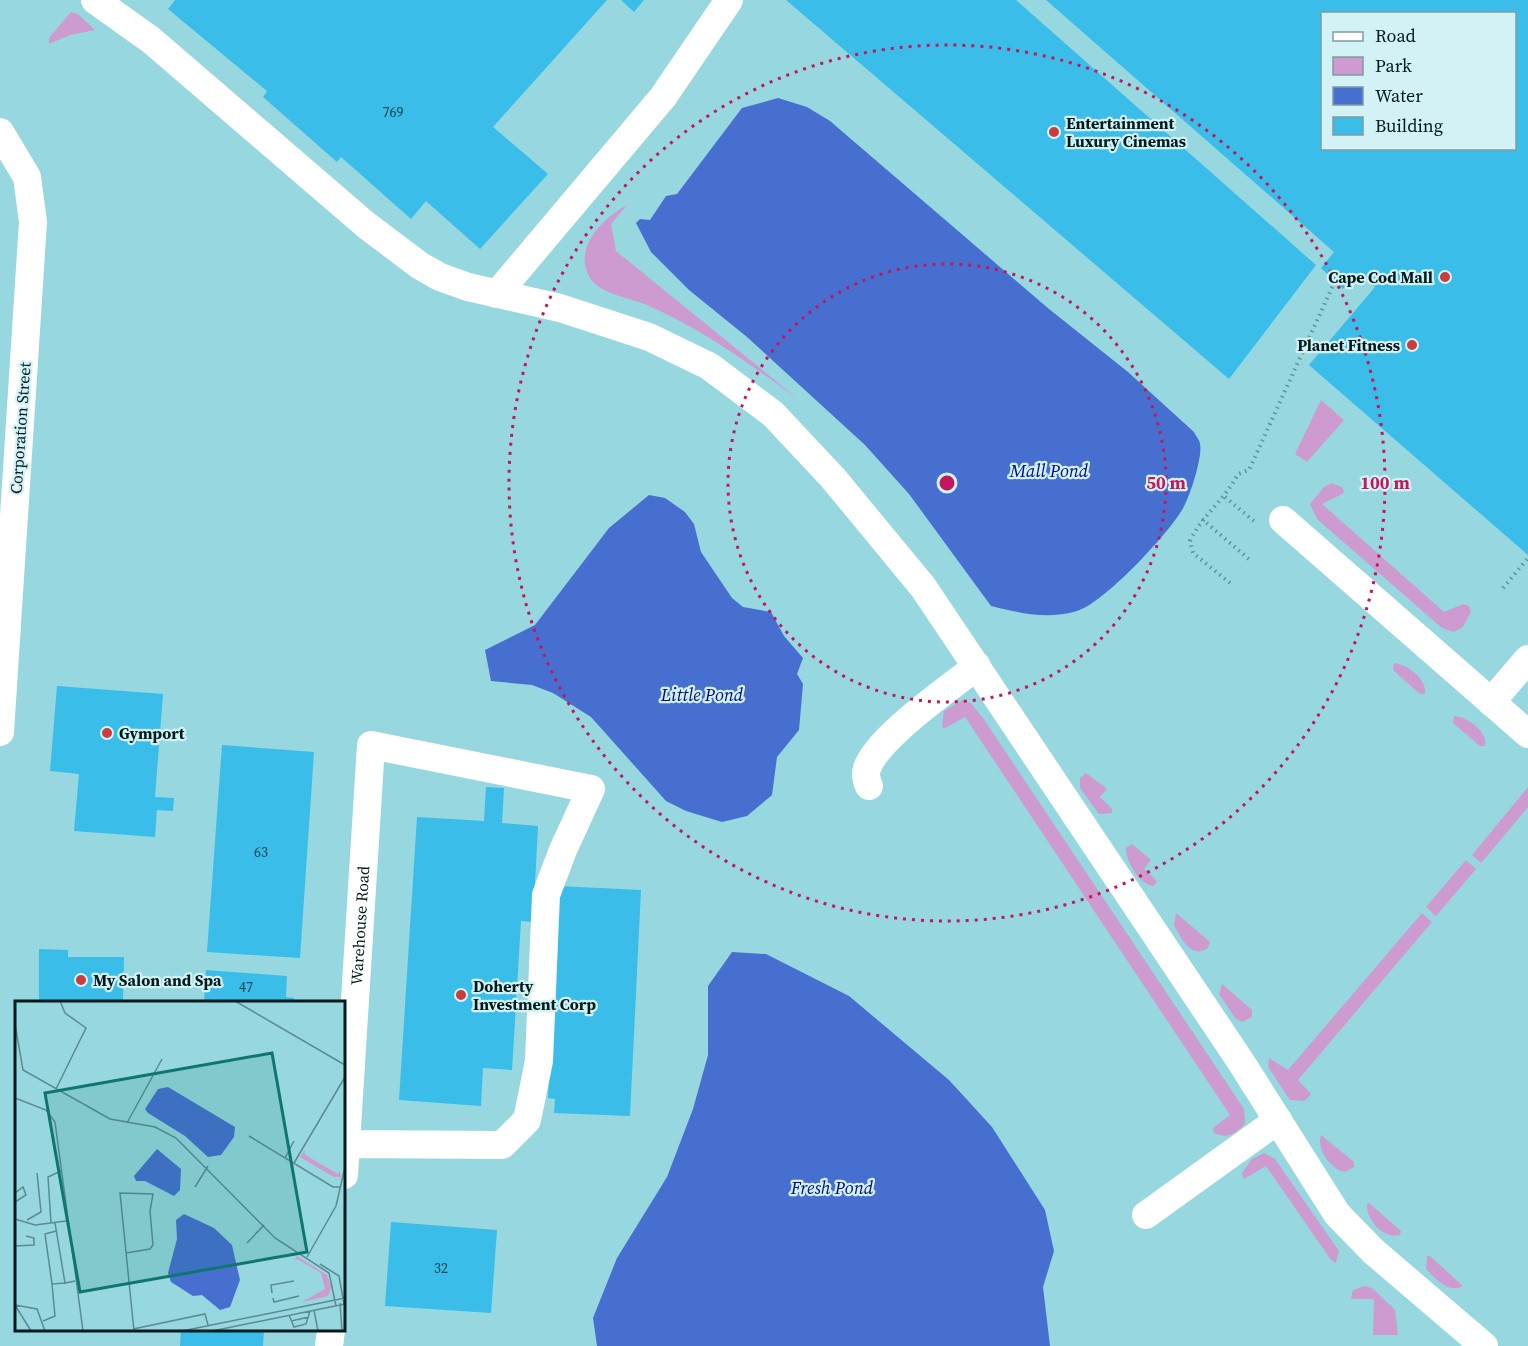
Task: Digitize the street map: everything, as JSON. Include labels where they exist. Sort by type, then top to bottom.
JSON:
[{"type":"street","points":[[95,0],[151,40],[393,248],[440,277],[497,294],[600,319],[649,337],[709,366],[765,408],[804,445],[916,578],[977,666],[1278,1120],[1337,1214],[1373,1251],[1484,1346]]},
{"type":"street","points":[[497,294],[663,97],[729,0]]},
{"type":"street","name":"Corporation Street","points":[[0,132],[27,177],[33,222],[6,532],[0,732]]},
{"type":"street","points":[[1272,524],[1528,734]]},
{"type":"street","points":[[1491,702],[1528,659]]},
{"type":"street","points":[[869,786],[866,779],[867,768],[876,753],[890,738],[977,666]]},
{"type":"street","name":"Warehouse Road","points":[[345,1160],[346,1144],[371,745],[591,789],[563,850],[546,895],[539,1061],[527,1120],[502,1144],[346,1144]]},
{"type":"street","points":[[1146,1215],[1278,1120]]},
{"type":"street","points":[[329,1346],[331,1331]]},
{"type":"path","points":[[1230,583],[1190,549],[1190,541],[1202,519],[1225,497],[1238,474],[1249,470],[1335,281]]},
{"type":"path","points":[[1225,497],[1272,524]]},
{"type":"path","points":[[1202,519],[1250,560]]},
{"type":"path","points":[[1503,588],[1528,558]]},
{"type":"green space","points":[[71,12],[78,14],[95,30],[70,35],[49,44],[49,38]]},
{"type":"green space","points":[[627,205],[611,224],[616,251],[798,399],[706,336],[647,305],[608,292],[590,278],[585,267],[587,245],[600,226]]},
{"type":"green space","points":[[1321,400],[1344,420],[1307,462],[1295,454]]},
{"type":"green space","points":[[1332,483],[1343,488],[1344,493],[1322,504],[1444,612],[1463,604],[1469,606],[1471,612],[1462,628],[1453,632],[1442,628],[1317,519],[1310,504],[1324,487]]},
{"type":"green space","points":[[1394,663],[1405,667],[1420,678],[1425,694],[1420,694],[1393,670]]},
{"type":"green space","points":[[963,700],[971,703],[983,718],[1244,1109],[1245,1123],[1235,1133],[1222,1136],[1213,1132],[1214,1127],[1230,1115],[965,717],[945,728],[942,727],[944,711]]},
{"type":"green space","points":[[1454,716],[1465,719],[1476,726],[1483,735],[1485,746],[1480,746],[1453,723]]},
{"type":"green space","points":[[1086,773],[1107,789],[1100,797],[1112,809],[1112,813],[1099,814],[1080,788],[1080,778]]},
{"type":"green space","points":[[1528,787],[1528,807],[1481,863],[1472,855]]},
{"type":"green space","points":[[1132,844],[1151,860],[1144,869],[1157,881],[1154,886],[1144,882],[1131,866],[1126,848]]},
{"type":"green space","points":[[1466,860],[1476,869],[1436,916],[1426,907]]},
{"type":"green space","points":[[1176,913],[1210,942],[1207,949],[1195,951],[1183,941],[1174,926]]},
{"type":"green space","points":[[1422,913],[1432,922],[1298,1080],[1311,1094],[1305,1101],[1290,1100],[1268,1067],[1269,1058],[1288,1070]]},
{"type":"green space","points":[[1222,984],[1252,1010],[1252,1017],[1242,1022],[1235,1018],[1219,994]]},
{"type":"green space","points":[[1321,1135],[1354,1162],[1354,1167],[1345,1172],[1330,1163],[1321,1146]]},
{"type":"green space","points":[[1264,1153],[1275,1159],[1339,1251],[1336,1263],[1331,1260],[1266,1166],[1244,1179],[1242,1173],[1252,1159]]},
{"type":"green space","points":[[1369,1203],[1401,1231],[1400,1235],[1388,1235],[1377,1227],[1367,1210]]},
{"type":"green space","points":[[1427,1256],[1430,1256],[1463,1286],[1447,1287],[1438,1281],[1426,1269]]},
{"type":"green space","points":[[1364,1286],[1372,1288],[1395,1310],[1398,1335],[1373,1335],[1374,1299],[1351,1299],[1353,1290]]},
{"type":"water","name":"Mall Pond","points":[[778,98],[807,107],[830,121],[1049,309],[1128,372],[1194,432],[1200,442],[1199,458],[1192,488],[1182,510],[1134,567],[1089,605],[1077,611],[1055,615],[1023,613],[991,606],[909,494],[865,445],[747,337],[689,290],[651,252],[636,223],[640,219],[650,220],[666,196],[677,194],[742,108]]},
{"type":"water","name":"Little Pond","points":[[649,495],[665,498],[685,512],[694,524],[701,552],[732,598],[743,607],[771,612],[784,636],[803,658],[797,674],[803,684],[799,730],[777,757],[772,795],[747,816],[722,822],[686,811],[666,801],[591,717],[553,693],[532,685],[491,681],[485,650],[535,625],[609,528]]},
{"type":"water","name":"Fresh Pond","points":[[732,952],[766,954],[849,996],[949,1080],[992,1127],[1045,1210],[1054,1251],[1043,1287],[1050,1346],[597,1346],[593,1318],[617,1258],[667,1177],[693,1109],[708,1055],[708,986]]},
{"type":"building","points":[[175,0],[607,0],[493,127],[548,174],[480,249],[426,201],[411,219],[341,157],[337,162],[263,97],[267,91],[168,9]]},
{"type":"building","points":[[621,0],[644,0],[634,12]]},
{"type":"building","name":"Entertainment Luxury Cinemas","points":[[786,0],[1016,0],[1316,265],[1229,379]]},
{"type":"building","name":"Cape Cod Mall","points":[[1046,0],[1528,0],[1528,555],[1309,365],[1375,287],[1357,273],[1343,289],[1321,268],[1334,252]]},
{"type":"building","name":"Gymport","points":[[57,686],[163,694],[155,797],[174,798],[173,811],[157,810],[155,837],[74,831],[79,774],[50,771]]},
{"type":"building","points":[[222,745],[314,752],[300,958],[207,952]]},
{"type":"building","name":"Doherty Investment Corp","points":[[486,787],[504,788],[502,823],[538,826],[533,922],[521,921],[512,1070],[483,1068],[481,1106],[399,1100],[417,817],[484,821]]},
{"type":"building","name":"Doherty Investment Corp","points":[[558,886],[641,890],[630,1116],[554,1113],[555,1099],[548,1098]]},
{"type":"building","name":"My Salon and Spa","points":[[39,949],[68,950],[68,957],[124,957],[123,1001],[39,1001]]},
{"type":"building","points":[[206,970],[287,976],[286,997],[294,998],[294,1001],[204,1001]]},
{"type":"building","points":[[391,1222],[497,1230],[491,1313],[385,1306]]},
{"type":"building","points":[[181,1331],[264,1331],[263,1346],[180,1346]]},
{"type":"place","name":"Entertainment Luxury Cinemas","points":[[1054,132]]},
{"type":"place","name":"Cape Cod Mall","points":[[1445,277]]},
{"type":"place","name":"Planet Fitness","points":[[1412,345]]},
{"type":"place","name":"Gymport","points":[[107,733]]},
{"type":"place","name":"My Salon and Spa","points":[[81,980]]},
{"type":"place","name":"Doherty Investment Corp","points":[[461,995]]}]
